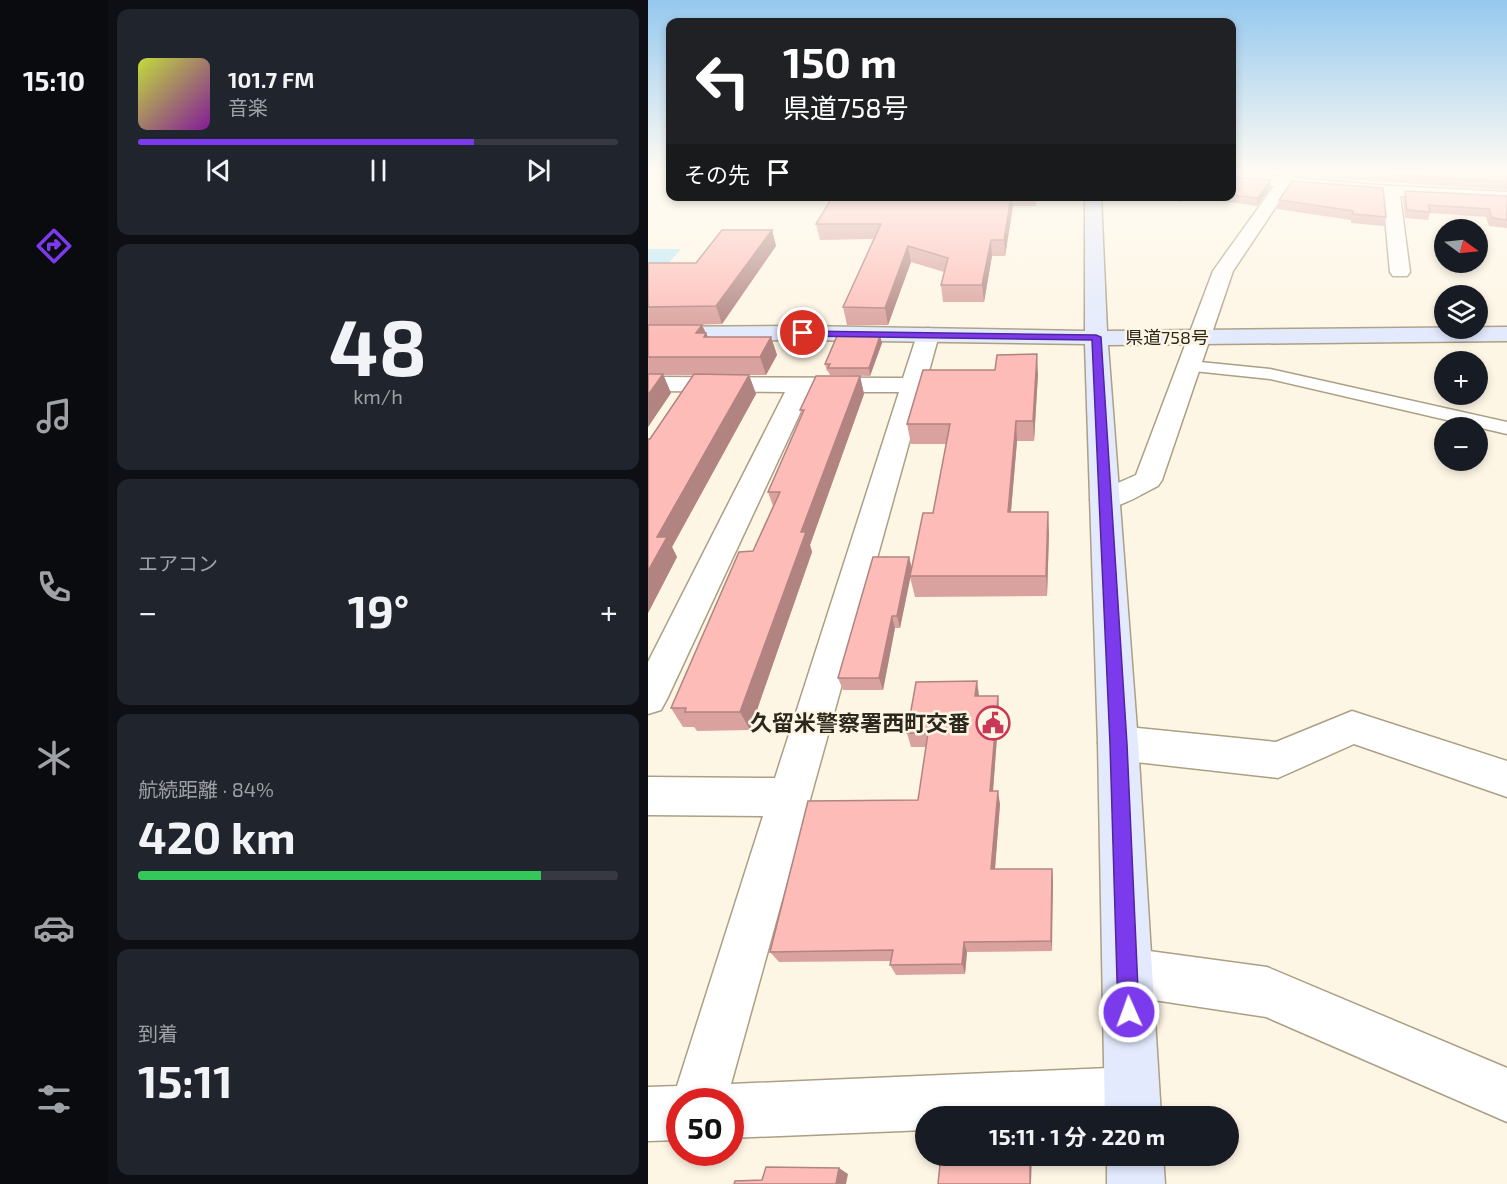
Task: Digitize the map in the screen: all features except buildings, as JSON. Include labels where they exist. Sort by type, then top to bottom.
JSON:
[{"type":"main road","points":[[1094,225],[1096,337],[1118,744],[1132,1105]]},
{"type":"main road","name":"県道758号","points":[[648,334],[1200,339],[1507,334]]},
{"type":"main road","points":[[1135,1166],[1136,1184]]},
{"type":"street","points":[[1105,500],[1148,480],[1223,271],[1255,225]]},
{"type":"street","points":[[1395,225],[1400,272]]},
{"type":"street","points":[[703,1088],[928,335]]},
{"type":"street","points":[[648,384],[686,394],[801,385],[913,385]]},
{"type":"street","points":[[648,699],[801,385]]},
{"type":"street","points":[[1118,744],[1278,760],[1352,727],[1507,779]]},
{"type":"street","points":[[648,796],[790,797]]},
{"type":"street","points":[[1127,972],[1267,992],[1507,1095]]},
{"type":"street","points":[[744,1111],[1132,1105]]},
{"type":"street","points":[[648,1114],[666,1113]]},
{"type":"lane","points":[[1190,366],[1270,374],[1507,428]]},
{"type":"water","points":[[648,249],[681,249],[665,267],[648,267]]},
{"type":"place","name":"久留米警察署西町交番","points":[[993,723]]},
{"type":"route","points":[[803,333],[1096,337],[1118,744],[1129,1012]]}]
